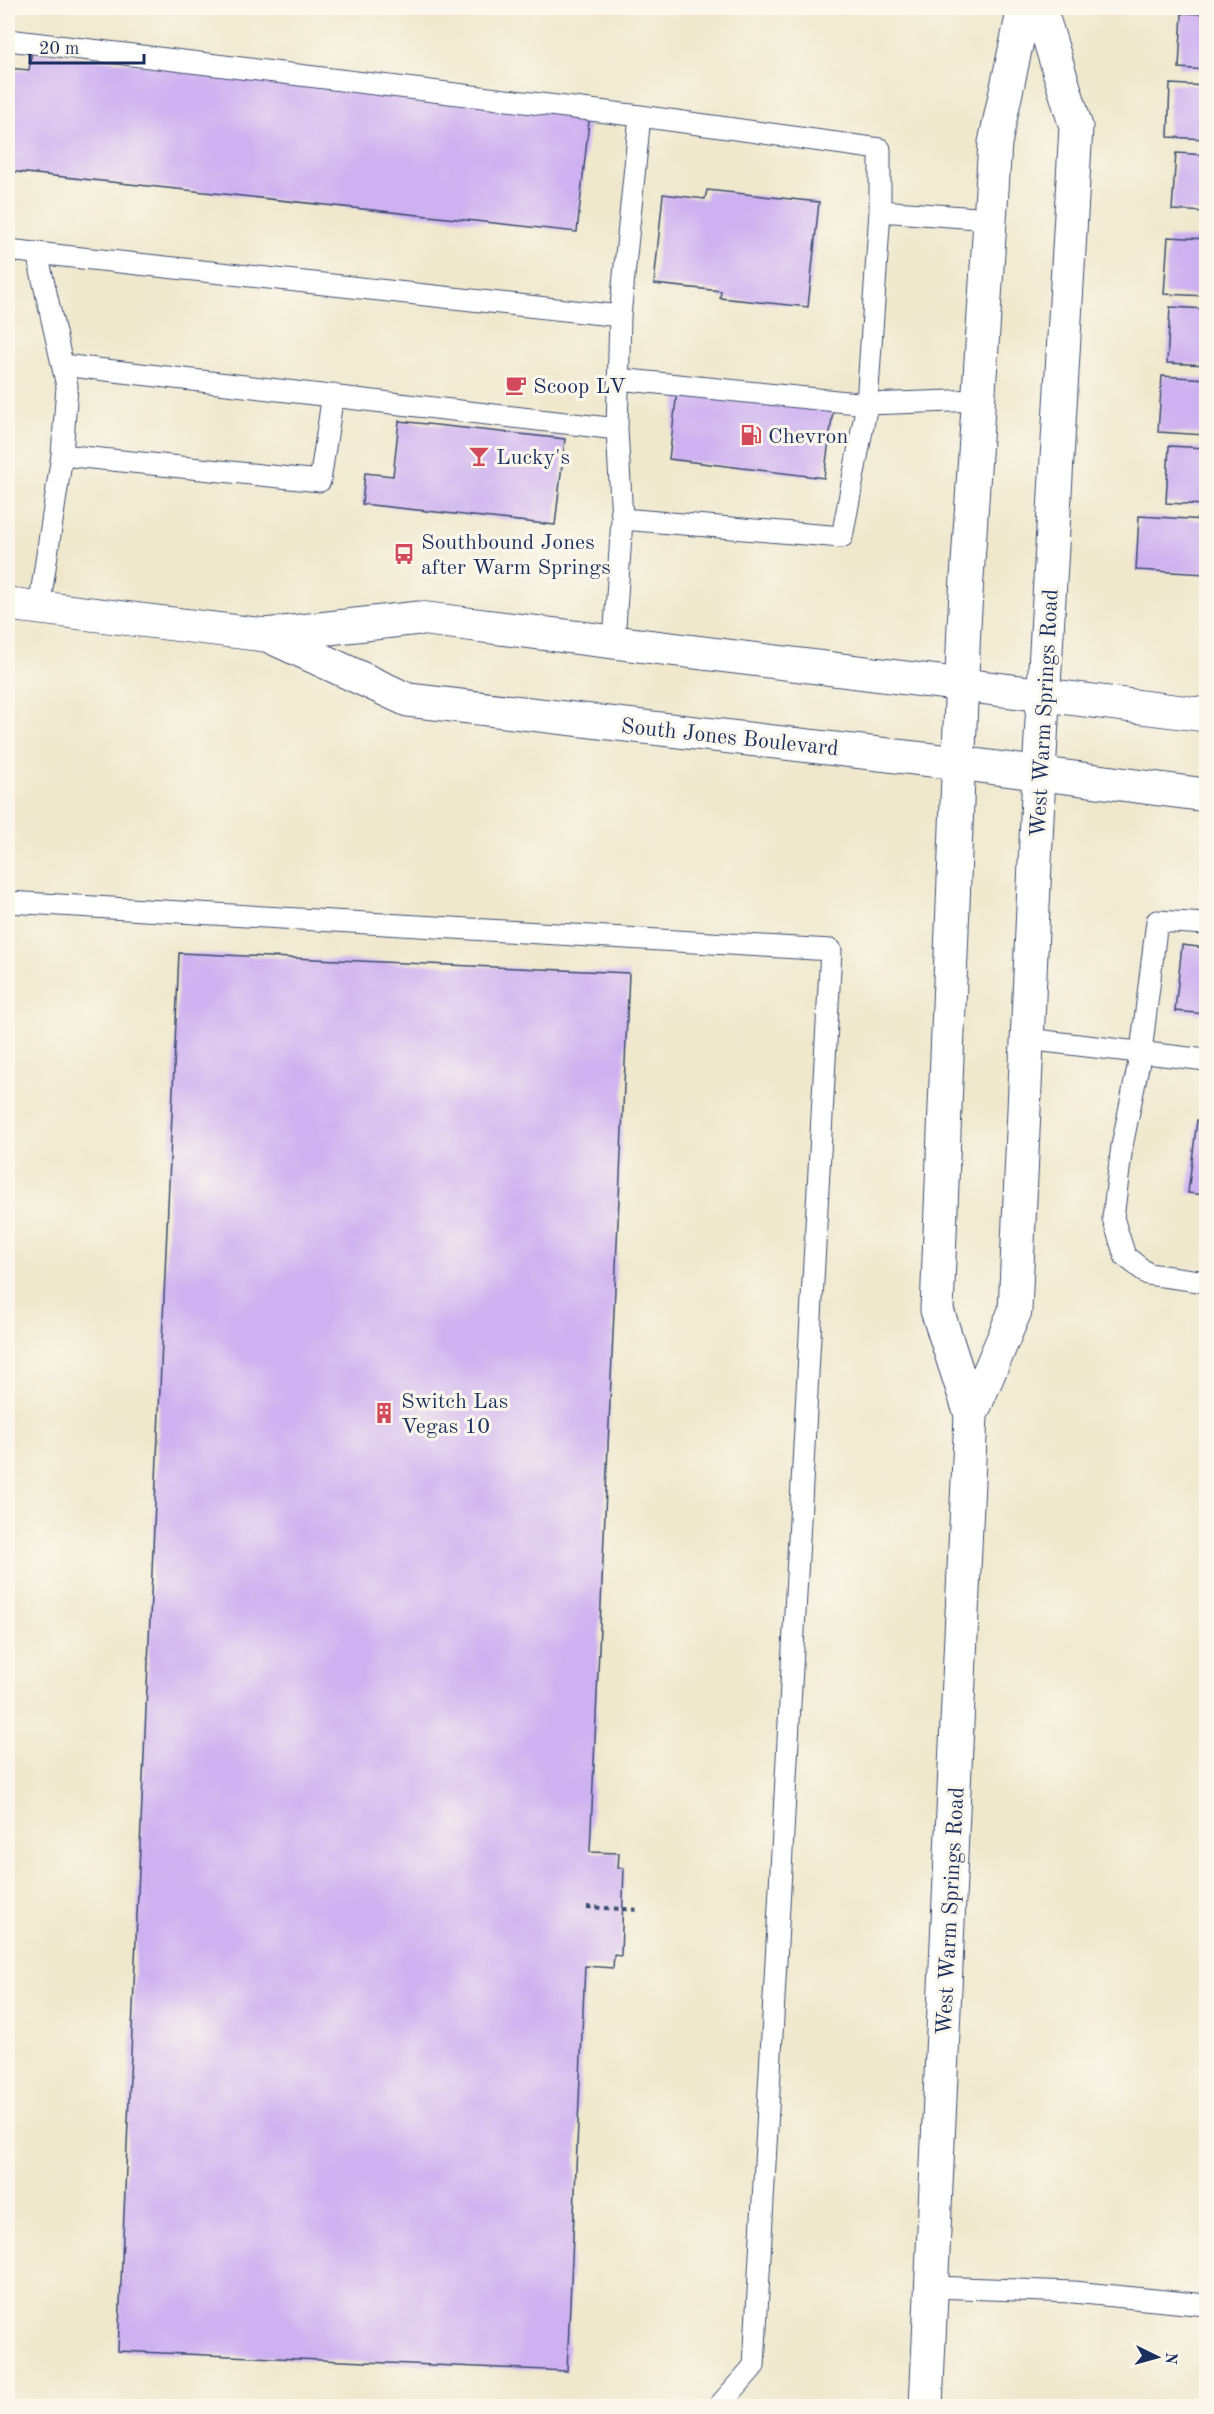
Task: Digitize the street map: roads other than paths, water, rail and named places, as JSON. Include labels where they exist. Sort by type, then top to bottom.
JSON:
[{"type":"main road","name":"West Warm Springs Road","points":[[971,1415],[937,1310],[958,763],[995,143],[1024,8]]},
{"type":"main road","name":"West Warm Springs Road","points":[[926,2406],[971,1415],[1014,1311],[1039,773],[1076,127],[1040,8]]},
{"type":"main road","name":"South Jones Boulevard","points":[[23,606],[265,635],[418,618],[1206,715]]},
{"type":"main road","name":"South Jones Boulevard","points":[[265,635],[408,699],[958,763],[1206,795]]},
{"type":"lane","points":[[8,40],[640,116],[880,149],[880,211],[867,404],[842,537],[622,519]]},
{"type":"lane","points":[[614,642],[622,519],[617,429],[620,316],[640,116]]},
{"type":"lane","points":[[880,211],[991,219]]},
{"type":"lane","points":[[8,250],[620,316]]},
{"type":"lane","points":[[23,606],[62,455],[67,386],[37,253]]},
{"type":"lane","points":[[62,365],[333,394],[617,429]]},
{"type":"lane","points":[[618,379],[867,404],[980,400]]},
{"type":"lane","points":[[62,455],[320,481],[333,394]]},
{"type":"lane","points":[[8,902],[831,950],[754,2366],[719,2406]]},
{"type":"lane","points":[[1206,924],[1157,921],[1141,1052],[1122,1146],[1113,1218],[1125,1256],[1148,1274],[1206,1282]]},
{"type":"lane","points":[[1028,1039],[1206,1060]]},
{"type":"lane","points":[[932,2287],[1073,2292],[1206,2305]]},
{"type":"place","name":"Scoop LV","points":[[516,385]]},
{"type":"place","name":"Chevron","points":[[751,435]]},
{"type":"place","name":"Lucky's","points":[[479,456]]},
{"type":"place","name":"Southbound Jones after Warm Springs","points":[[404,554]]},
{"type":"place","name":"Switch Las Vegas 10","points":[[384,1413]]}]
